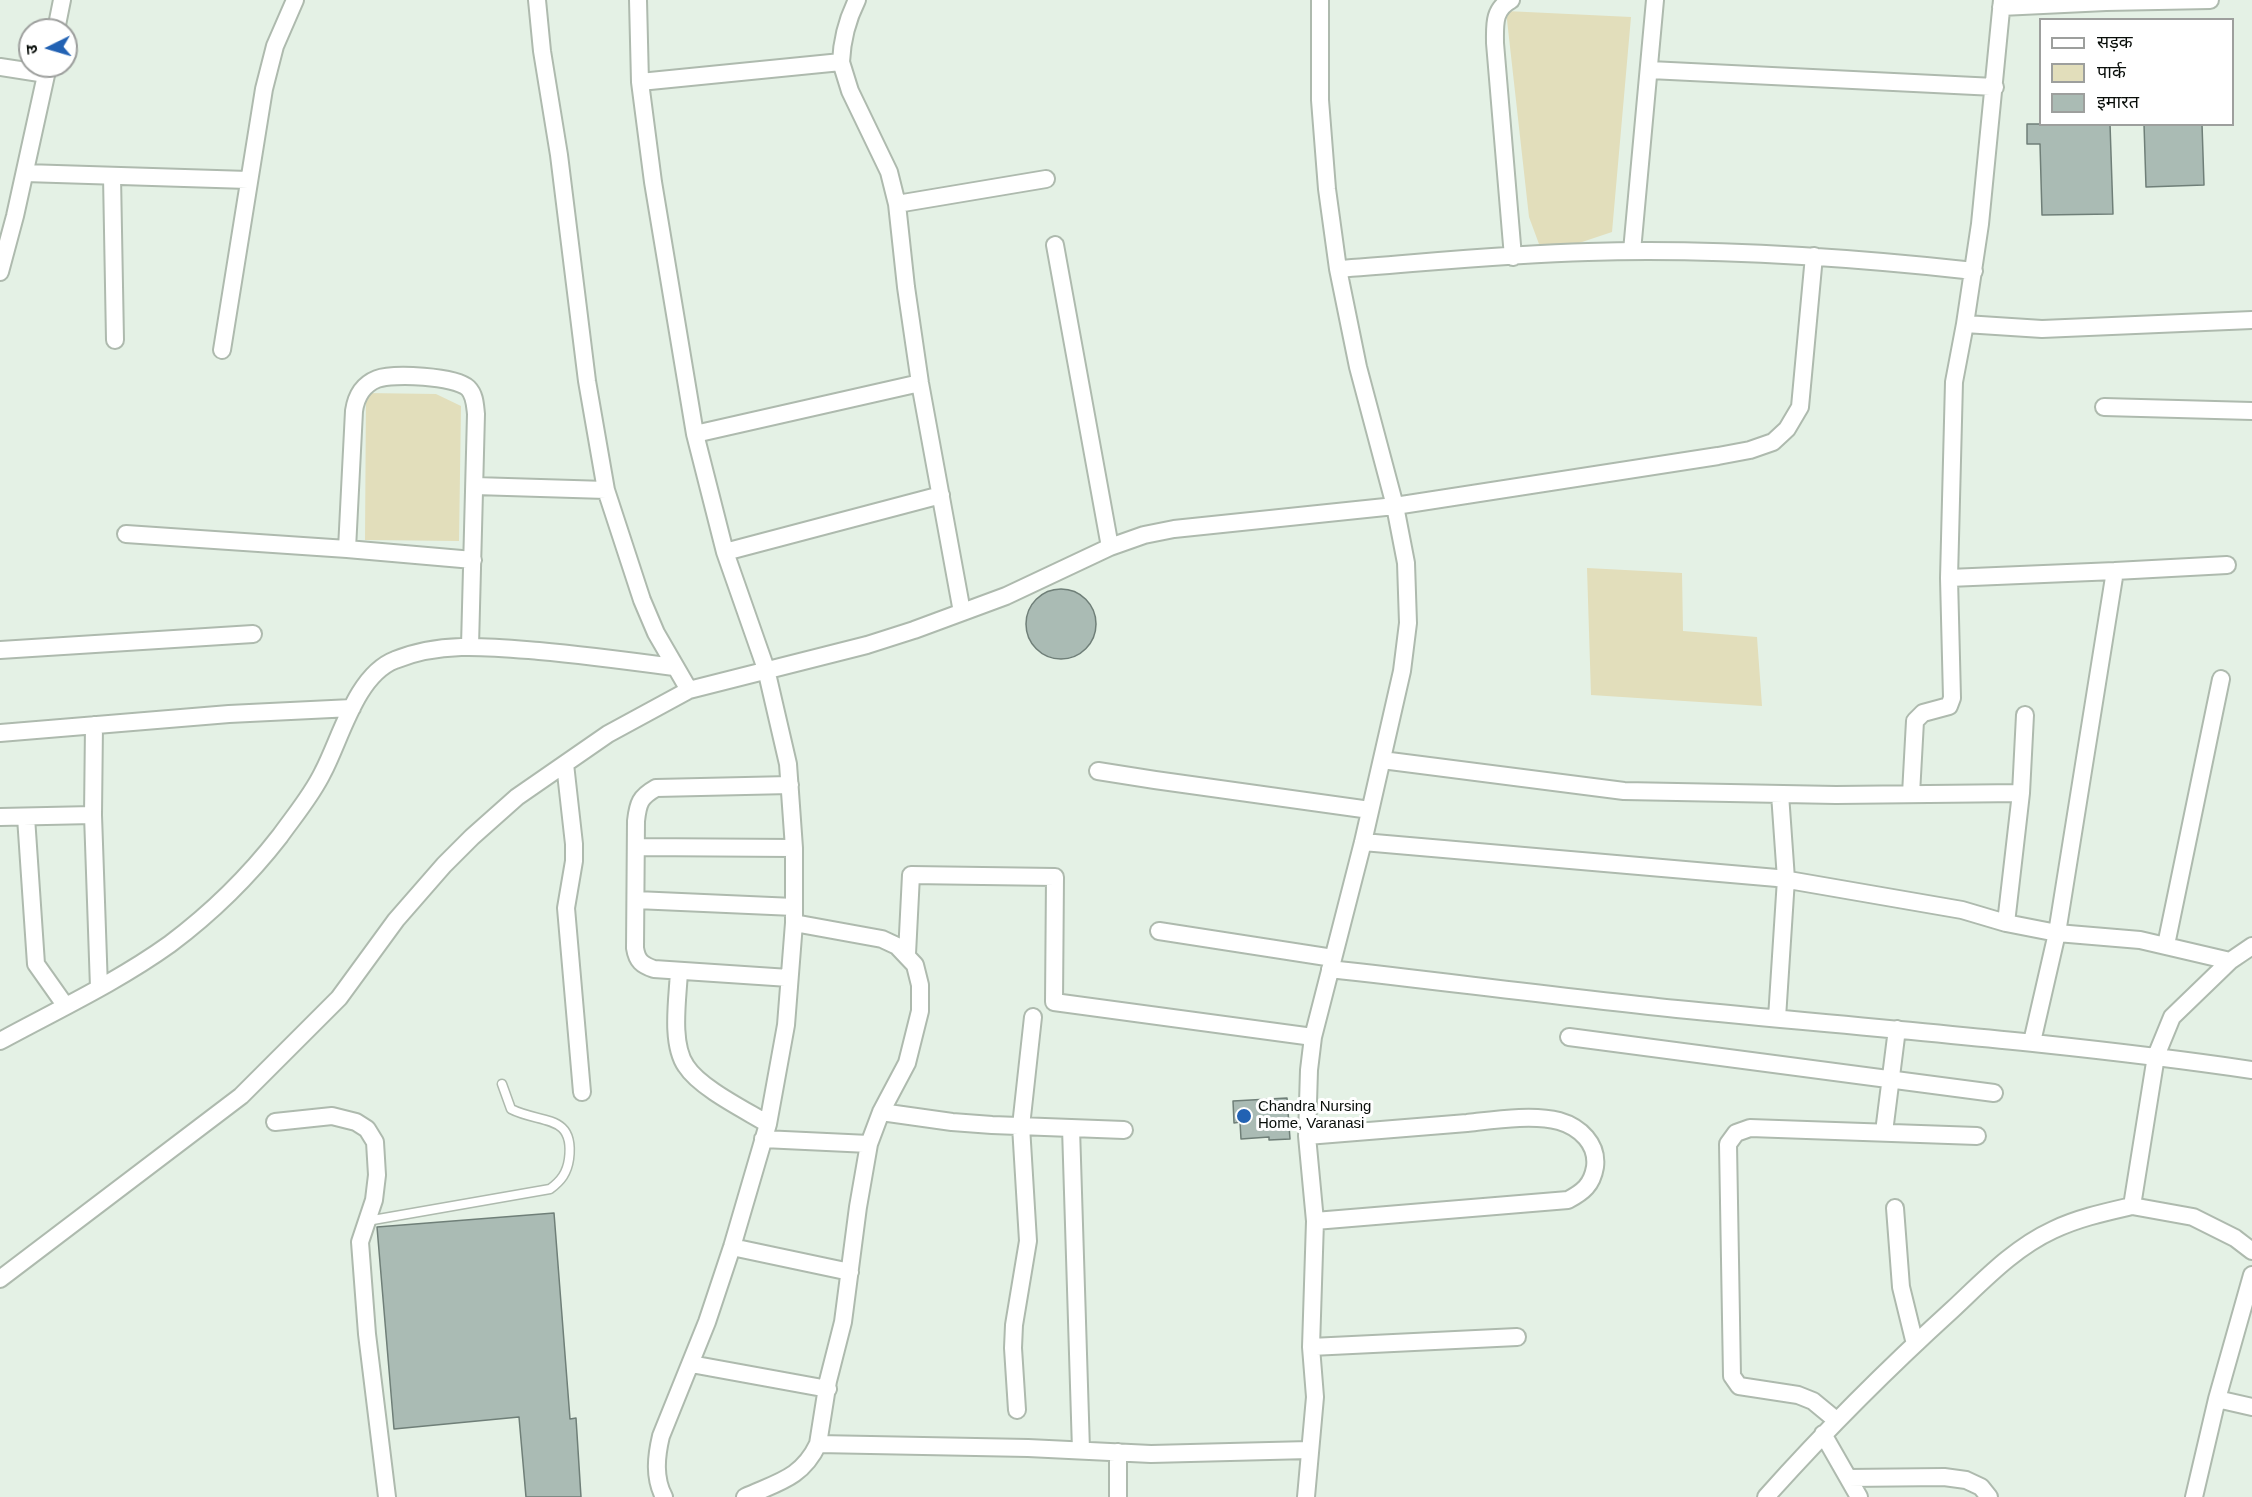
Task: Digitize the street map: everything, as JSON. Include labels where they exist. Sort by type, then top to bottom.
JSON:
[{"type":"street","points":[[58,18],[62,0]]},
{"type":"street","points":[[222,350],[264,89],[275,46],[295,0]]},
{"type":"street","points":[[537,0],[587,381],[606,490],[642,600],[656,633],[689,690]]},
{"type":"street","points":[[638,0],[640,82],[668,285],[695,434],[725,552],[766,669],[788,764],[794,848],[794,915],[786,1025],[765,1132],[732,1247],[691,1364],[661,1436],[657,1453],[658,1479],[664,1497]]},
{"type":"street","points":[[857,0],[849,16],[842,40],[841,62],[857,108],[889,172],[897,204],[920,383],[962,612]]},
{"type":"street","points":[[1306,1497],[1315,1397],[1311,1347],[1315,1221],[1307,1136],[1309,1070],[1313,1037],[1363,842],[1402,671],[1408,623],[1406,563],[1395,506],[1358,367],[1338,269],[1327,189],[1321,111],[1320,0]]},
{"type":"street","points":[[1510,0],[1497,11],[1495,43],[1513,257]]},
{"type":"street","points":[[1632,251],[1650,70],[1654,0]]},
{"type":"street","points":[[1911,794],[1915,721],[1923,713],[1949,706],[1952,698],[1949,578],[1954,382],[1974,271],[1995,87],[2001,4],[2210,0]]},
{"type":"street","points":[[640,82],[841,62]]},
{"type":"street","points":[[0,67],[18,68]]},
{"type":"street","points":[[1650,70],[1995,87]]},
{"type":"street","points":[[0,272],[25,173],[45,78]]},
{"type":"street","points":[[25,173],[248,180]]},
{"type":"street","points":[[112,176],[115,340]]},
{"type":"street","points":[[897,204],[1046,179]]},
{"type":"street","points":[[1055,245],[1110,547]]},
{"type":"street","points":[[1338,269],[1586,252],[1632,251],[1814,256],[1974,271]]},
{"type":"street","points":[[0,1279],[241,1096],[339,998],[396,920],[444,865],[517,797],[618,729],[689,690],[867,645],[1006,596],[1110,547],[1144,535],[1174,529],[1395,506],[1718,456],[1750,450],[1773,442],[1788,429],[1800,407],[1814,256]]},
{"type":"street","points":[[1965,324],[2042,329],[2252,320]]},
{"type":"street","points":[[347,549],[354,411],[361,391],[376,379],[390,376],[446,380],[468,388],[474,396],[476,414],[470,646]]},
{"type":"street","points":[[695,434],[920,383]]},
{"type":"street","points":[[2104,407],[2252,411]]},
{"type":"street","points":[[475,486],[606,490]]},
{"type":"street","points":[[725,552],[941,495]]},
{"type":"street","points":[[126,534],[473,560]]},
{"type":"street","points":[[1949,578],[2227,566]]},
{"type":"street","points":[[2032,1042],[2056,933],[2115,571]]},
{"type":"street","points":[[0,650],[253,634]]},
{"type":"street","points":[[0,1041],[99,988],[169,944],[209,910],[246,874],[307,800],[363,689],[376,672],[393,660],[414,653],[470,646],[555,652],[674,667]]},
{"type":"street","points":[[2166,945],[2221,679]]},
{"type":"street","points":[[0,733],[229,714],[352,708]]},
{"type":"street","points":[[2006,923],[2021,793],[2025,715]]},
{"type":"street","points":[[94,725],[93,815],[99,988]]},
{"type":"street","points":[[1382,760],[1624,791],[1780,794],[2021,793]]},
{"type":"street","points":[[565,764],[574,844],[574,861],[566,908],[582,1092]]},
{"type":"street","points":[[1098,771],[1370,810]]},
{"type":"street","points":[[789,978],[654,969],[644,966],[637,958],[636,847],[638,803],[644,795],[656,788],[790,785]]},
{"type":"street","points":[[1777,1018],[1786,879],[1780,794]]},
{"type":"street","points":[[0,817],[93,815]]},
{"type":"street","points":[[26,817],[36,964],[65,1005]]},
{"type":"street","points":[[1363,842],[1786,879],[1962,910],[2006,923],[2056,933],[2140,940],[2230,961]]},
{"type":"street","points":[[636,847],[794,848]]},
{"type":"street","points":[[907,954],[912,875],[1055,877],[1054,1002],[1313,1037]]},
{"type":"street","points":[[636,900],[794,915],[882,939],[907,954],[915,964],[920,986],[920,1011],[907,1062],[881,1112],[868,1144],[843,1322],[818,1444],[810,1460],[795,1475],[745,1497]]},
{"type":"street","points":[[1159,931],[1332,964],[1676,1008],[2032,1042],[2252,1070]]},
{"type":"street","points":[[2132,1206],[2156,1056],[2172,1017],[2230,961],[2252,946]]},
{"type":"street","points":[[679,971],[676,1024],[679,1050],[684,1065],[696,1079],[765,1132],[868,1144]]},
{"type":"street","points":[[1017,1410],[1013,1348],[1014,1325],[1028,1241],[1021,1126],[1033,1017]]},
{"type":"street","points":[[1884,1132],[1897,1029]]},
{"type":"street","points":[[1569,1037],[1994,1093]]},
{"type":"street","points":[[881,1112],[952,1122],[1124,1130]]},
{"type":"street","points":[[275,1122],[332,1116],[357,1122],[367,1129],[375,1142],[377,1175],[374,1200],[360,1242],[367,1334],[387,1497]]},
{"type":"street","points":[[1307,1136],[1501,1120],[1558,1121],[1573,1127],[1587,1137],[1593,1149],[1595,1164],[1592,1182],[1583,1193],[1568,1200],[1315,1221]]},
{"type":"street","points":[[1071,1128],[1081,1450]]},
{"type":"street","points":[[1836,1420],[1813,1401],[1798,1395],[1738,1386],[1732,1376],[1728,1144],[1736,1133],[1750,1128],[1977,1137]]},
{"type":"street","points":[[1766,1497],[1822,1434],[1915,1344],[2020,1248],[2053,1229],[2090,1216],[2132,1206],[2193,1217],[2235,1238],[2252,1251]]},
{"type":"street","points":[[1895,1208],[1901,1287],[1915,1344]]},
{"type":"street","points":[[732,1247],[850,1272]]},
{"type":"street","points":[[2194,1497],[2217,1399],[2252,1275]]},
{"type":"street","points":[[1311,1347],[1517,1337]]},
{"type":"street","points":[[691,1364],[828,1389]]},
{"type":"street","points":[[2217,1399],[2252,1407]]},
{"type":"street","points":[[1822,1434],[1859,1497]]},
{"type":"street","points":[[818,1444],[898,1444],[1151,1454],[1309,1450]]},
{"type":"street","points":[[1118,1452],[1118,1497]]},
{"type":"street","points":[[1848,1478],[1944,1477],[1966,1480],[1981,1487],[1989,1497]]},
{"type":"lane","points":[[367,1221],[550,1189],[561,1181],[568,1167],[570,1150],[568,1136],[561,1125],[551,1120],[521,1114],[511,1109],[502,1084]]},
{"type":"green space","points":[[1506,11],[1631,17],[1612,232],[1573,245],[1539,244],[1529,217]]},
{"type":"green space","points":[[366,393],[436,394],[461,406],[459,541],[365,540]]},
{"type":"green space","points":[[1587,568],[1682,573],[1683,631],[1757,637],[1762,706],[1591,695]]},
{"type":"building","points":[[2027,124],[2110,126],[2113,214],[2042,215],[2040,144],[2027,144]]},
{"type":"building","points":[[2144,126],[2202,126],[2204,185],[2146,187]]},
{"type":"building","points":[[1061,589],[1074,592],[1086,599],[1093,611],[1096,624],[1093,637],[1086,649],[1074,656],[1061,659],[1048,656],[1036,649],[1029,637],[1026,624],[1029,611],[1036,599],[1048,592]]},
{"type":"building","points":[[1287,1098],[1290,1139],[1269,1140],[1269,1137],[1241,1139],[1240,1122],[1234,1123],[1233,1101]]},
{"type":"building","points":[[554,1213],[570,1419],[576,1418],[581,1497],[526,1497],[519,1417],[394,1429],[377,1227]]},
{"type":"place","name":"Chandra Nursing Home, Varanasi","points":[[1244,1116]]}]
